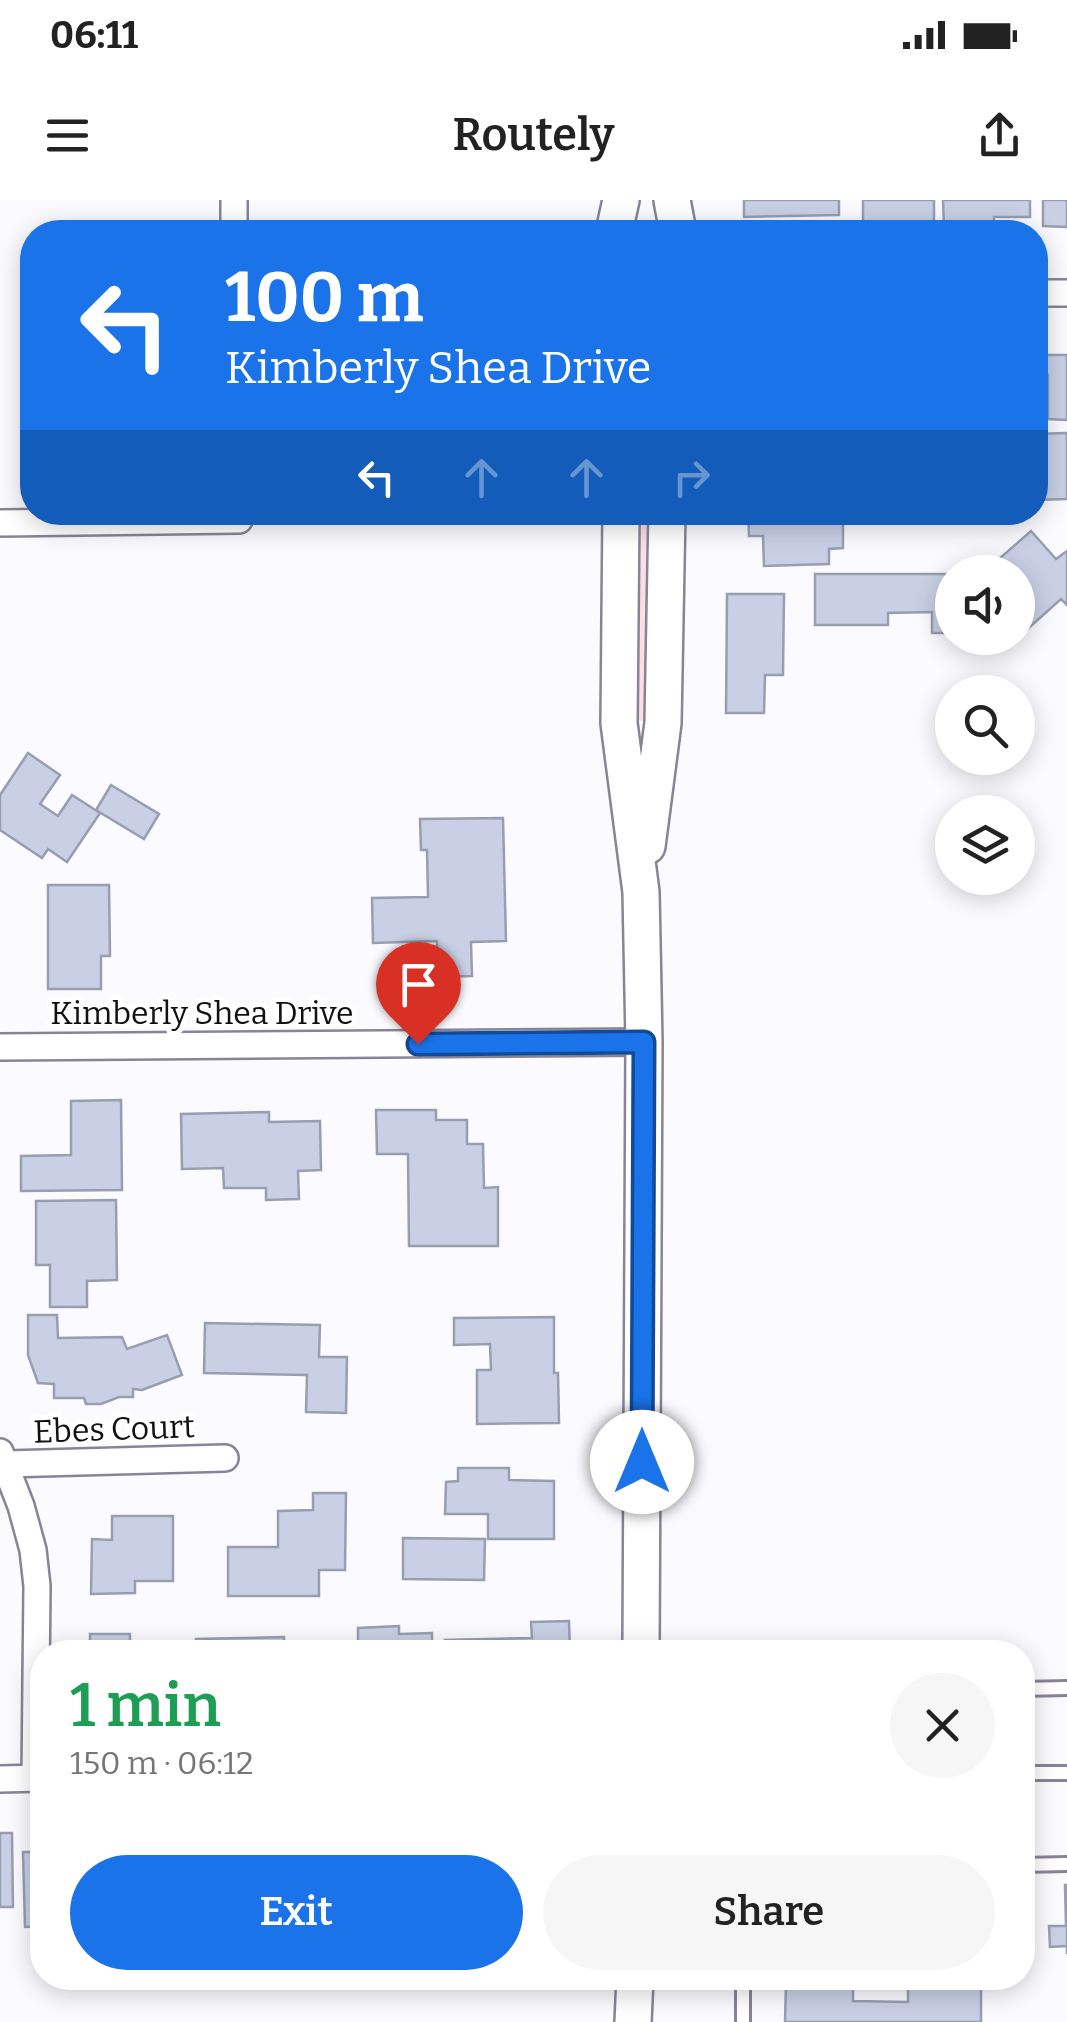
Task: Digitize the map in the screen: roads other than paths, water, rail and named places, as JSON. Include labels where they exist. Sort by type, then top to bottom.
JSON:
[{"type":"street","points":[[621,525],[618,723],[641,892],[644,1042],[641,1640]]},
{"type":"street","points":[[641,892],[663,724],[667,525]]},
{"type":"street","name":"Kimberly Shea Drive","points":[[0,1047],[644,1042]]},
{"type":"street","points":[[3,1458],[29,1535],[38,1586],[38,1640]]},
{"type":"street","name":"Ebes Court","points":[[3,1458],[224,1458]]},
{"type":"street","points":[[0,1778],[30,1778]]},
{"type":"street","points":[[633,2022],[634,1990]]},
{"type":"lane","points":[[1035,1689],[1067,1688]]},
{"type":"lane","points":[[1035,1773],[1067,1772]]},
{"type":"lane","points":[[1035,1865],[1067,1864]]},
{"type":"lane","points":[[743,1990],[743,2022]]}]
